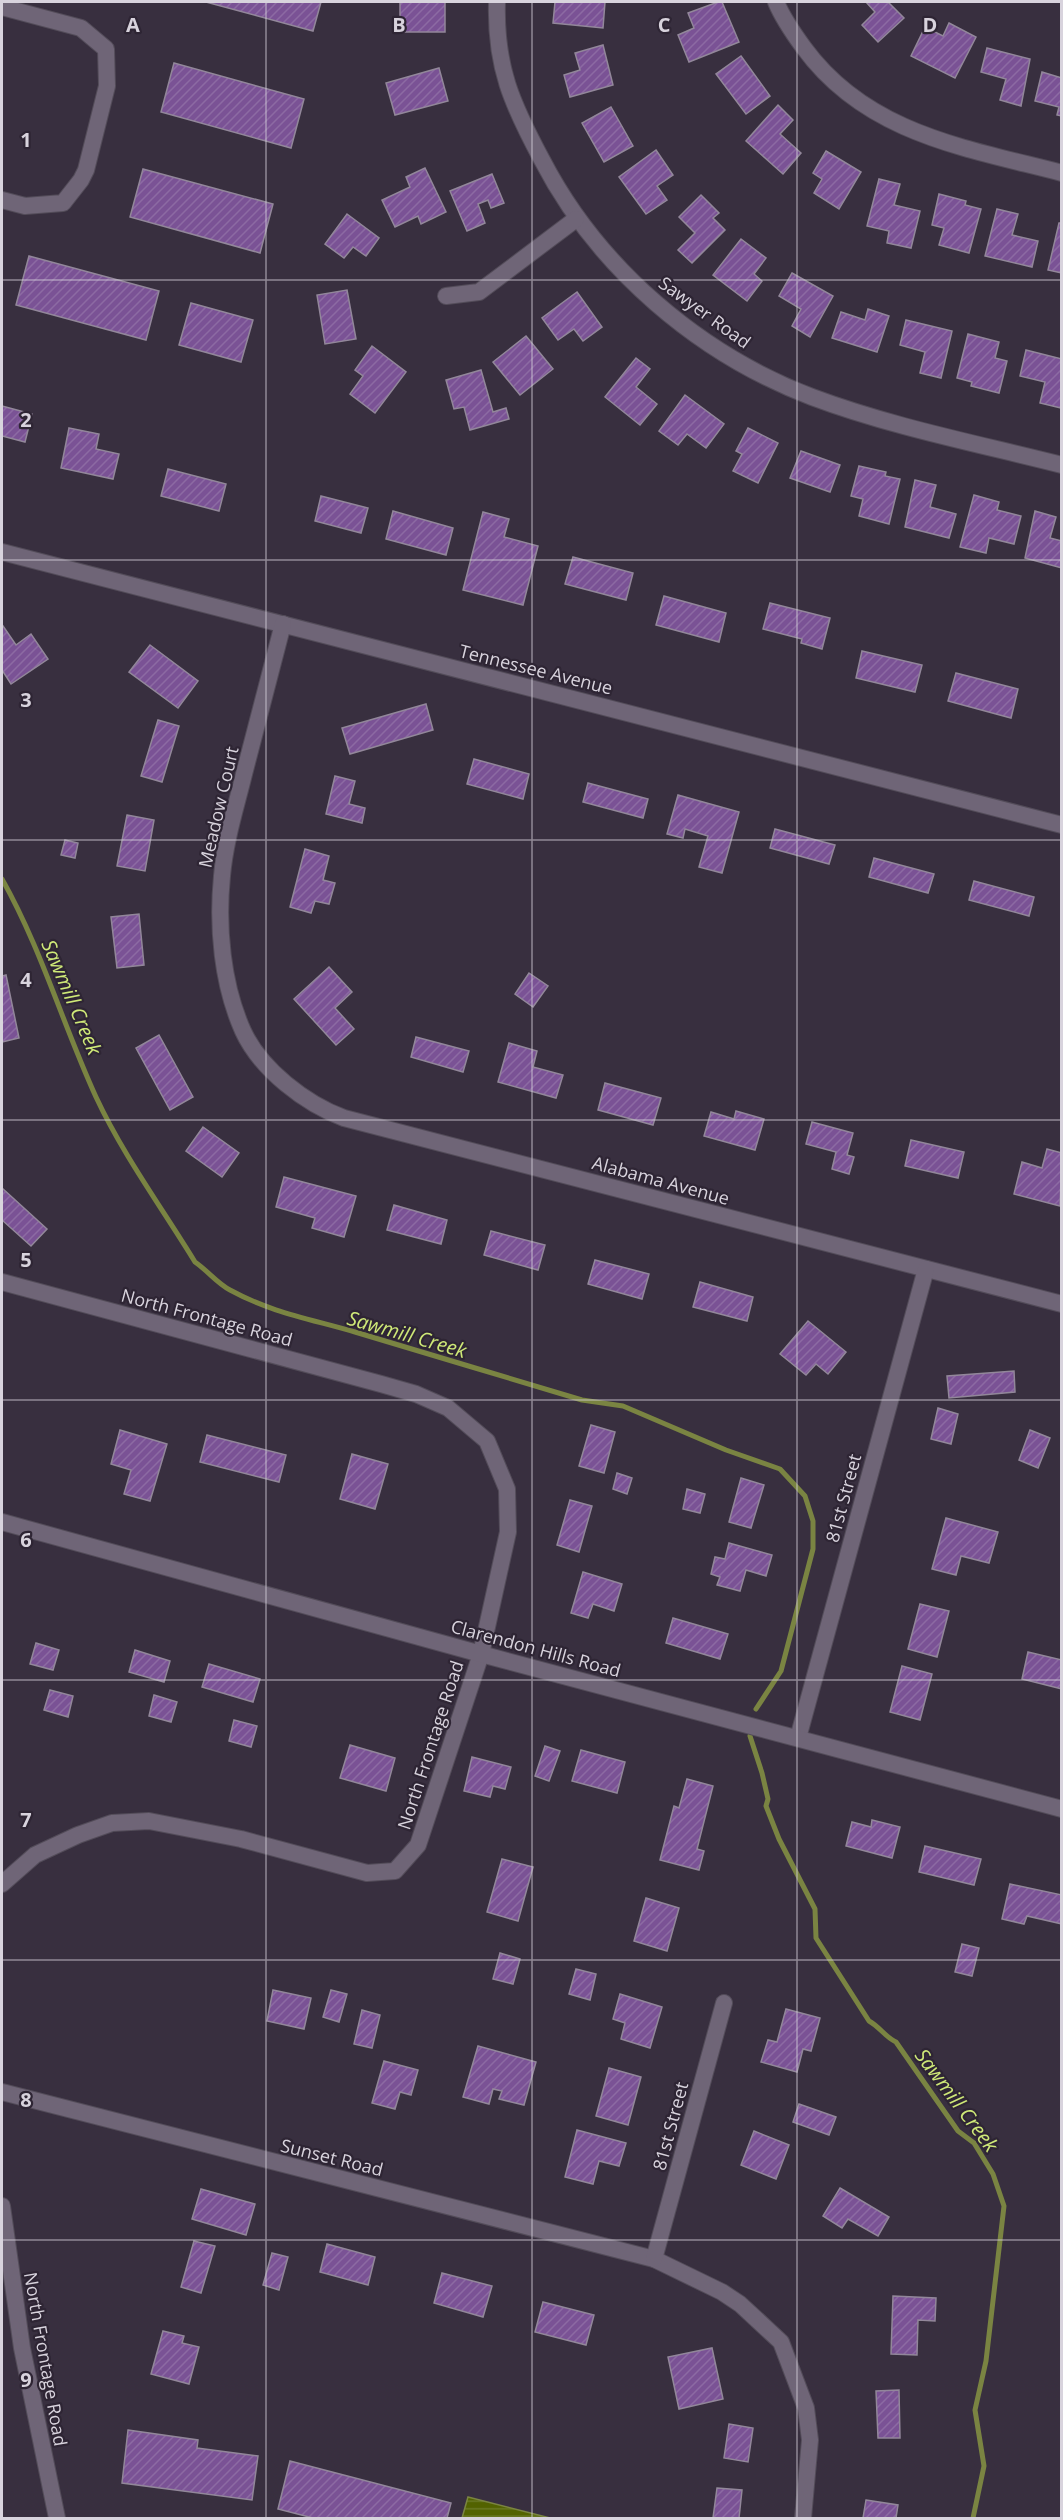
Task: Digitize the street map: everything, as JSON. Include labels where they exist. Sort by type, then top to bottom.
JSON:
[{"type":"street","name":"Sawyer Road","points":[[497,2],[499,46],[505,78],[515,110],[552,180],[576,219],[608,256],[663,308],[714,346],[777,381],[842,407],[1062,465]]},
{"type":"street","points":[[776,2],[783,20],[822,70],[839,87],[885,119],[924,136],[1062,173]]},
{"type":"street","points":[[2,7],[81,28],[106,50],[107,86],[86,170],[63,203],[25,206],[2,200]]},
{"type":"street","points":[[446,296],[479,292],[576,219]]},
{"type":"street","name":"Tennessee Avenue","points":[[2,552],[1062,825]]},
{"type":"street","name":"Meadow Court","points":[[266,1063],[244,1033],[232,996],[222,947],[220,910],[222,875],[230,829],[283,624]]},
{"type":"street","name":"Alabama Avenue","points":[[266,1063],[285,1084],[308,1101],[344,1118],[1062,1304]]},
{"type":"street","name":"81st Street","points":[[798,1738],[926,1269]]},
{"type":"street","name":"North Frontage Road","points":[[2,1282],[381,1384],[416,1394],[448,1408],[487,1441],[507,1490],[508,1532],[481,1654],[418,1845],[395,1871],[367,1873],[241,1839],[149,1821],[112,1823],[78,1835],[35,1855],[2,1884]]},
{"type":"street","name":"Clarendon Hills Road","points":[[2,1522],[481,1654],[1062,1809]]},
{"type":"street","name":"81st Street","points":[[654,2259],[724,2002]]},
{"type":"street","name":"Sunset Road","points":[[2,2092],[654,2259],[722,2292],[740,2304],[781,2342],[806,2408],[810,2440],[803,2518]]},
{"type":"street","name":"North Frontage Road","points":[[2,2206],[22,2348],[57,2518]]},
{"type":"shaded area","points":[[468,2497],[550,2518],[462,2518]]},
{"type":"building","points":[[206,2],[321,2],[313,31]]},
{"type":"building","points":[[400,2],[445,2],[445,32],[400,32]]},
{"type":"building","points":[[555,2],[605,2],[603,28],[553,23]]},
{"type":"building","points":[[722,2],[739,42],[689,62],[678,35],[694,28],[688,13]]},
{"type":"building","points":[[866,2],[888,2],[904,18],[878,42],[862,25],[875,12]]},
{"type":"building","points":[[949,23],[976,37],[955,78],[911,56],[925,27],[943,36]]},
{"type":"building","points":[[603,45],[613,85],[570,97],[564,75],[580,70],[575,53]]},
{"type":"building","points":[[987,48],[1030,59],[1021,106],[1000,100],[1006,79],[981,72]]},
{"type":"building","points":[[741,56],[770,96],[746,114],[716,74]]},
{"type":"building","points":[[174,63],[304,99],[291,148],[161,112]]},
{"type":"building","points":[[439,68],[448,101],[395,115],[386,83]]},
{"type":"building","points":[[1042,72],[1062,78],[1062,116],[1057,115],[1059,107],[1035,101]]},
{"type":"building","points":[[778,105],[793,120],[780,134],[801,153],[783,174],[746,141]]},
{"type":"building","points":[[611,107],[633,146],[604,162],[582,123]]},
{"type":"building","points":[[656,150],[673,175],[657,186],[667,200],[646,214],[619,177]]},
{"type":"building","points":[[826,151],[861,172],[839,209],[814,193],[822,179],[813,173]]},
{"type":"building","points":[[425,168],[446,212],[421,224],[418,216],[395,227],[382,200],[410,187],[406,177]]},
{"type":"building","points":[[143,169],[273,204],[260,253],[130,217]]},
{"type":"building","points":[[492,174],[504,203],[491,208],[488,200],[478,204],[485,223],[467,231],[450,191]]},
{"type":"building","points":[[879,179],[900,184],[894,205],[920,211],[911,248],[887,243],[889,231],[867,226]]},
{"type":"building","points":[[939,194],[966,201],[965,205],[981,209],[969,253],[939,245],[944,228],[932,225]]},
{"type":"building","points":[[701,195],[719,213],[713,218],[725,230],[692,263],[678,250],[695,233],[679,217]]},
{"type":"building","points":[[997,209],[1018,214],[1012,235],[1038,241],[1032,267],[985,256]]},
{"type":"building","points":[[347,214],[379,238],[366,256],[353,247],[344,258],[325,244]]},
{"type":"building","points":[[1059,223],[1062,223],[1062,273],[1048,270]]},
{"type":"building","points":[[741,239],[766,258],[754,274],[762,281],[747,301],[713,275]]},
{"type":"building","points":[[29,256],[159,291],[146,340],[16,305]]},
{"type":"building","points":[[792,273],[833,296],[810,337],[792,326],[801,309],[779,296]]},
{"type":"building","points":[[347,290],[356,339],[325,344],[317,295]]},
{"type":"building","points":[[577,292],[602,327],[583,341],[574,329],[558,340],[542,318]]},
{"type":"building","points":[[191,303],[253,320],[241,362],[179,345]]},
{"type":"building","points":[[868,309],[889,316],[877,352],[832,338],[841,312],[865,320]]},
{"type":"building","points":[[906,320],[952,331],[941,378],[920,373],[925,352],[900,345]]},
{"type":"building","points":[[968,334],[999,342],[995,358],[1007,361],[999,393],[971,386],[972,382],[957,378]]},
{"type":"building","points":[[526,336],[553,369],[520,395],[493,362]]},
{"type":"building","points":[[372,346],[406,372],[375,413],[350,394],[363,376],[355,370]]},
{"type":"building","points":[[1026,350],[1062,359],[1061,408],[1040,403],[1045,382],[1020,376]]},
{"type":"building","points":[[636,358],[650,369],[636,387],[657,404],[640,425],[605,397]]},
{"type":"building","points":[[481,370],[493,412],[506,408],[509,419],[470,430],[464,407],[454,409],[446,380]]},
{"type":"building","points":[[685,395],[724,424],[706,448],[687,434],[678,445],[659,431]]},
{"type":"building","points":[[2,406],[32,414],[25,442],[2,436]]},
{"type":"building","points":[[69,428],[99,434],[96,449],[119,454],[113,479],[61,468]]},
{"type":"building","points":[[748,428],[778,443],[758,483],[733,471],[742,454],[736,451]]},
{"type":"building","points":[[801,451],[840,465],[830,492],[790,478]]},
{"type":"building","points":[[859,466],[886,472],[885,476],[900,479],[889,524],[859,516],[863,499],[851,496]]},
{"type":"building","points":[[168,469],[226,484],[219,511],[161,496]]},
{"type":"building","points":[[915,480],[936,485],[930,507],[956,514],[949,538],[905,527]]},
{"type":"building","points":[[974,495],[999,502],[997,510],[1021,516],[1014,544],[989,538],[986,553],[960,547]]},
{"type":"building","points":[[321,496],[368,508],[361,533],[315,521]]},
{"type":"building","points":[[393,511],[453,528],[446,555],[386,539]]},
{"type":"building","points":[[1035,511],[1056,517],[1050,538],[1062,541],[1062,568],[1025,558]]},
{"type":"building","points":[[483,512],[509,519],[504,537],[538,546],[523,605],[463,590]]},
{"type":"building","points":[[573,557],[633,573],[626,600],[565,584]]},
{"type":"building","points":[[664,596],[726,613],[719,642],[656,625]]},
{"type":"building","points":[[770,603],[830,618],[822,649],[801,643],[802,639],[763,629]]},
{"type":"building","points":[[3,626],[16,645],[31,634],[48,659],[11,684],[2,670]]},
{"type":"building","points":[[150,645],[198,681],[178,708],[129,672]]},
{"type":"building","points":[[862,651],[922,665],[915,692],[856,678]]},
{"type":"building","points":[[956,673],[1018,689],[1011,718],[948,701]]},
{"type":"building","points":[[426,704],[433,730],[350,754],[342,728]]},
{"type":"building","points":[[158,720],[179,726],[162,782],[141,776]]},
{"type":"building","points":[[474,759],[529,774],[523,799],[467,784]]},
{"type":"building","points":[[335,776],[355,781],[349,804],[365,808],[362,823],[326,814]]},
{"type":"building","points":[[588,783],[648,799],[643,818],[583,802]]},
{"type":"building","points":[[678,795],[739,812],[722,873],[699,867],[708,836],[685,829],[683,838],[667,834]]},
{"type":"building","points":[[127,815],[154,820],[145,871],[117,866]]},
{"type":"building","points":[[775,829],[835,845],[829,864],[770,848]]},
{"type":"building","points":[[65,840],[78,843],[75,858],[61,855]]},
{"type":"building","points":[[305,849],[329,856],[323,880],[335,883],[329,904],[315,901],[311,913],[290,907]]},
{"type":"building","points":[[874,858],[934,874],[928,893],[869,877]]},
{"type":"building","points":[[974,881],[1034,897],[1029,916],[969,900]]},
{"type":"building","points":[[139,914],[144,965],[117,968],[111,917]]},
{"type":"building","points":[[329,967],[352,992],[335,1008],[354,1029],[336,1045],[294,999]]},
{"type":"building","points":[[529,973],[548,986],[533,1007],[515,994]]},
{"type":"building","points":[[6,975],[19,1038],[2,1042],[2,976]]},
{"type":"building","points":[[159,1035],[193,1097],[170,1110],[136,1048]]},
{"type":"building","points":[[416,1037],[469,1051],[463,1072],[411,1057]]},
{"type":"building","points":[[509,1043],[537,1051],[533,1067],[563,1075],[556,1098],[498,1082]]},
{"type":"building","points":[[605,1083],[661,1098],[653,1125],[598,1110]]},
{"type":"building","points":[[736,1111],[764,1119],[755,1150],[704,1136],[711,1112],[734,1119]]},
{"type":"building","points":[[812,1122],[853,1133],[847,1155],[854,1157],[849,1174],[832,1169],[836,1152],[806,1144]]},
{"type":"building","points":[[203,1127],[239,1153],[222,1177],[186,1151]]},
{"type":"building","points":[[911,1140],[964,1152],[958,1178],[905,1166]]},
{"type":"building","points":[[1047,1149],[1062,1153],[1060,1206],[1014,1194],[1022,1162],[1042,1168]]},
{"type":"building","points":[[284,1177],[356,1196],[344,1237],[312,1228],[315,1218],[276,1207]]},
{"type":"building","points":[[2,1188],[47,1229],[31,1246],[2,1220]]},
{"type":"building","points":[[394,1205],[447,1220],[441,1244],[387,1230]]},
{"type":"building","points":[[491,1231],[545,1245],[538,1270],[484,1255]]},
{"type":"building","points":[[595,1260],[649,1274],[642,1299],[588,1284]]},
{"type":"building","points":[[700,1282],[753,1297],[747,1321],[693,1307]]},
{"type":"building","points":[[808,1321],[846,1352],[828,1374],[816,1364],[806,1375],[780,1354]]},
{"type":"building","points":[[1014,1371],[1015,1392],[949,1398],[947,1376]]},
{"type":"building","points":[[938,1408],[958,1414],[951,1444],[931,1439]]},
{"type":"building","points":[[591,1425],[615,1432],[604,1473],[579,1466]]},
{"type":"building","points":[[120,1430],[167,1444],[150,1501],[124,1494],[131,1470],[111,1464]]},
{"type":"building","points":[[1030,1430],[1050,1438],[1038,1468],[1019,1460]]},
{"type":"building","points":[[207,1435],[286,1455],[279,1482],[200,1462]]},
{"type":"building","points":[[352,1454],[388,1464],[375,1509],[340,1499]]},
{"type":"building","points":[[617,1473],[632,1478],[627,1494],[613,1489]]},
{"type":"building","points":[[741,1478],[764,1485],[751,1528],[729,1522]]},
{"type":"building","points":[[687,1489],[705,1494],[700,1513],[683,1509]]},
{"type":"building","points":[[570,1500],[592,1506],[579,1552],[557,1545]]},
{"type":"building","points":[[946,1518],[998,1532],[989,1563],[961,1556],[956,1575],[932,1569]]},
{"type":"building","points":[[729,1543],[772,1555],[766,1576],[746,1570],[740,1591],[717,1585],[720,1577],[711,1574],[715,1557],[725,1559]]},
{"type":"building","points":[[583,1572],[622,1584],[614,1611],[593,1604],[588,1618],[571,1613]]},
{"type":"building","points":[[920,1604],[949,1611],[937,1657],[908,1649]]},
{"type":"building","points":[[673,1618],[728,1634],[720,1659],[666,1643]]},
{"type":"building","points":[[36,1643],[59,1650],[53,1670],[30,1664]]},
{"type":"building","points":[[135,1650],[170,1661],[164,1682],[129,1672]]},
{"type":"building","points":[[1028,1652],[1062,1660],[1062,1689],[1022,1679]]},
{"type":"building","points":[[209,1664],[260,1679],[253,1702],[202,1687]]},
{"type":"building","points":[[902,1666],[932,1674],[920,1720],[890,1712]]},
{"type":"building","points":[[50,1690],[73,1696],[68,1717],[44,1710]]},
{"type":"building","points":[[154,1695],[177,1702],[171,1722],[149,1716]]},
{"type":"building","points":[[234,1720],[257,1726],[251,1747],[229,1741]]},
{"type":"building","points":[[350,1745],[395,1758],[386,1791],[340,1778]]},
{"type":"building","points":[[545,1746],[560,1751],[549,1781],[535,1776]]},
{"type":"building","points":[[581,1750],[625,1762],[617,1793],[572,1781]]},
{"type":"building","points":[[472,1757],[511,1767],[505,1789],[493,1786],[490,1797],[464,1791]]},
{"type":"building","points":[[687,1779],[713,1786],[697,1849],[704,1851],[699,1870],[660,1860],[674,1806],[679,1808]]},
{"type":"building","points":[[872,1820],[900,1827],[892,1858],[846,1846],[852,1822],[871,1827]]},
{"type":"building","points":[[925,1846],[981,1859],[974,1885],[919,1872]]},
{"type":"building","points":[[502,1859],[533,1867],[518,1921],[487,1912]]},
{"type":"building","points":[[1010,1884],[1062,1895],[1062,1924],[1027,1916],[1024,1924],[1002,1919]]},
{"type":"building","points":[[646,1898],[679,1908],[667,1951],[634,1941]]},
{"type":"building","points":[[962,1944],[979,1948],[972,1976],[955,1972]]},
{"type":"building","points":[[500,1953],[520,1959],[513,1984],[493,1979]]},
{"type":"building","points":[[576,1969],[596,1974],[590,2000],[569,1994]]},
{"type":"building","points":[[273,1990],[311,1998],[304,2029],[267,2021]]},
{"type":"building","points":[[331,1990],[347,1994],[339,2022],[323,2017]]},
{"type":"building","points":[[620,1994],[662,2007],[650,2048],[621,2039],[625,2023],[613,2019]]},
{"type":"building","points":[[786,2009],[820,2018],[811,2051],[803,2049],[797,2072],[761,2062],[768,2040],[777,2042]]},
{"type":"building","points":[[362,2010],[380,2015],[372,2048],[354,2044]]},
{"type":"building","points":[[478,2046],[536,2062],[524,2105],[499,2099],[502,2091],[493,2089],[489,2104],[463,2097]]},
{"type":"building","points":[[384,2061],[418,2070],[411,2095],[400,2092],[395,2109],[372,2103]]},
{"type":"building","points":[[609,2068],[641,2077],[628,2125],[596,2116]]},
{"type":"building","points":[[799,2104],[836,2117],[829,2135],[793,2122]]},
{"type":"building","points":[[577,2130],[626,2143],[619,2166],[599,2161],[593,2184],[565,2177]]},
{"type":"building","points":[[754,2131],[789,2145],[776,2179],[741,2165]]},
{"type":"building","points":[[840,2188],[889,2217],[878,2236],[848,2219],[842,2228],[823,2216]]},
{"type":"building","points":[[201,2189],[255,2204],[246,2235],[192,2219]]},
{"type":"building","points":[[194,2241],[215,2246],[201,2293],[181,2287]]},
{"type":"building","points":[[327,2244],[375,2257],[368,2285],[320,2272]]},
{"type":"building","points":[[272,2253],[288,2257],[279,2290],[263,2285]]},
{"type":"building","points":[[442,2273],[492,2286],[483,2317],[434,2303]]},
{"type":"building","points":[[893,2296],[936,2298],[935,2321],[918,2320],[917,2355],[891,2354]]},
{"type":"building","points":[[543,2302],[594,2315],[586,2345],[535,2332]]},
{"type":"building","points":[[163,2331],[184,2336],[182,2343],[199,2347],[189,2384],[151,2374]]},
{"type":"building","points":[[712,2348],[723,2399],[679,2409],[668,2357]]},
{"type":"building","points":[[899,2390],[900,2438],[878,2438],[876,2391]]},
{"type":"building","points":[[729,2424],[753,2428],[748,2462],[724,2458]]},
{"type":"building","points":[[128,2430],[198,2440],[197,2448],[258,2456],[252,2500],[122,2483]]},
{"type":"building","points":[[290,2461],[451,2503],[447,2518],[313,2518],[278,2509]]},
{"type":"building","points":[[717,2488],[742,2490],[739,2518],[713,2518]]},
{"type":"building","points":[[866,2500],[898,2505],[896,2518],[863,2518]]},
{"type":"waterway","name":"Sawmill Creek","points":[[2,879],[40,959],[84,1070],[107,1119],[130,1160],[195,1262],[221,1284],[246,1298],[292,1315],[582,1400],[623,1406],[726,1450],[780,1469],[805,1496],[813,1521],[813,1549],[781,1671],[756,1709]]},
{"type":"waterway","name":"Sawmill Creek","points":[[750,1736],[768,1799],[766,1806],[779,1839],[815,1909],[816,1938],[869,2021],[896,2042],[958,2131],[974,2143],[993,2174],[1004,2206],[986,2361],[975,2410],[984,2466],[973,2518]]}]
